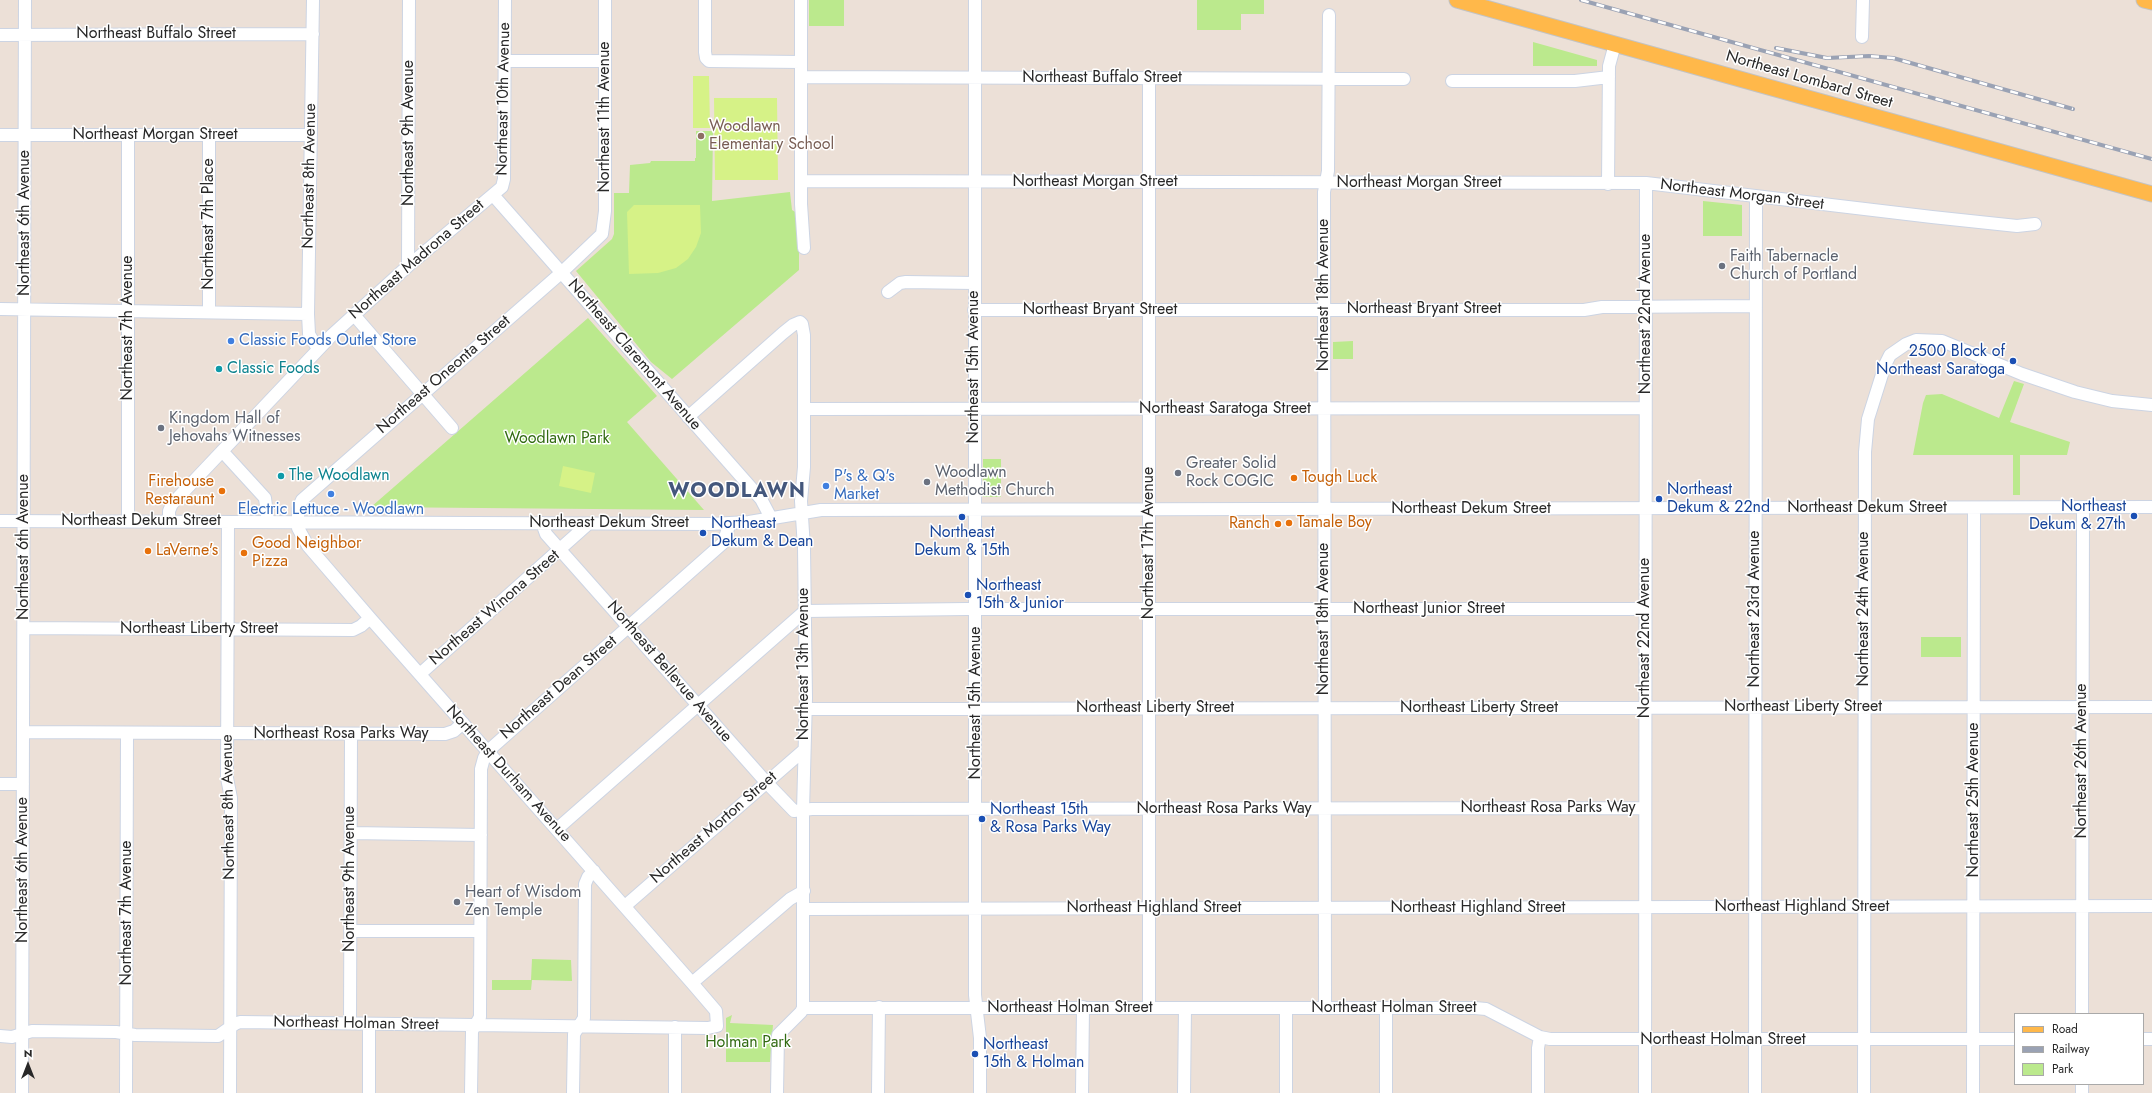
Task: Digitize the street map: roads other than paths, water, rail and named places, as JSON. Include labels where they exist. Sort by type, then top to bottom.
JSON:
[{"type":"main road","name":"Northeast Lombard Street","points":[[1457,0],[2152,194]]},
{"type":"main road","points":[[2144,0],[2152,2]]},
{"type":"street","name":"Northeast 6th Avenue","points":[[22,1093],[25,309],[24,0]]},
{"type":"street","name":"Northeast 8th Avenue","points":[[313,0],[308,314],[309,334],[318,349]]},
{"type":"street","name":"Northeast 9th Avenue","points":[[408,266],[409,0]]},
{"type":"street","name":"Northeast 10th Avenue","points":[[493,195],[503,184],[505,0]]},
{"type":"street","name":"Northeast 11th Avenue","points":[[602,234],[604,219],[605,0]]},
{"type":"street","points":[[705,0],[705,52],[706,58],[709,61],[801,62]]},
{"type":"street","points":[[801,0],[801,181],[804,248]]},
{"type":"street","name":"Northeast 15th Avenue","points":[[975,0],[974,409],[976,609],[976,1007],[980,1038],[980,1093]]},
{"type":"street","points":[[1862,37],[1863,0]]},
{"type":"street","name":"Northeast 18th Avenue","points":[[1325,1008],[1324,192],[1328,171],[1329,15]]},
{"type":"street","name":"Northeast Buffalo Street","points":[[0,35],[313,34]]},
{"type":"street","points":[[1608,184],[1609,77],[1610,60],[1615,44]]},
{"type":"street","points":[[505,61],[605,61]]},
{"type":"street","name":"Northeast Buffalo Street","points":[[801,77],[1404,78]]},
{"type":"street","points":[[1452,81],[1575,81],[1609,77]]},
{"type":"street","name":"Northeast 17th Avenue","points":[[1149,78],[1149,1008]]},
{"type":"street","name":"Northeast Morgan Street","points":[[0,135],[311,135]]},
{"type":"street","name":"Northeast 7th Avenue","points":[[128,135],[128,521]]},
{"type":"street","name":"Northeast 7th Place","points":[[209,312],[210,135]]},
{"type":"street","name":"Northeast Morgan Street","points":[[801,181],[1646,184],[2017,226],[2035,224]]},
{"type":"street","name":"Northeast 22nd Avenue","points":[[1645,1093],[1646,184]]},
{"type":"street","name":"Northeast Madrona Street","points":[[169,521],[169,511],[172,504],[318,349],[408,266],[493,195]]},
{"type":"street","name":"Northeast Claremont Avenue","points":[[493,195],[620,341],[761,499],[771,518]]},
{"type":"street","name":"Northeast 23rd Avenue","points":[[1754,1093],[1756,196]]},
{"type":"street","name":"Northeast Oneonta Street","points":[[298,522],[299,506],[302,500],[561,273],[602,234]]},
{"type":"street","points":[[888,292],[900,283],[906,282],[974,283]]},
{"type":"street","name":"Northeast Bryant Street","points":[[974,310],[1584,310],[1602,307],[1646,308],[1755,306]]},
{"type":"street","points":[[0,309],[308,314]]},
{"type":"street","points":[[354,315],[452,428]]},
{"type":"street","name":"Northeast 13th Avenue","points":[[688,417],[783,333],[800,322],[804,329],[804,467],[801,513],[804,548],[805,611],[803,1008]]},
{"type":"street","points":[[1865,508],[1866,436],[1872,402],[1890,355],[1896,349],[1916,340],[1942,341],[1955,345],[2022,374],[2075,392],[2112,401],[2152,405]]},
{"type":"street","name":"Northeast Saratoga Street","points":[[804,409],[1645,408]]},
{"type":"street","points":[[222,451],[265,498],[268,522]]},
{"type":"street","name":"Northeast Dekum Street","points":[[0,521],[588,524],[730,523],[821,510],[2152,507]]},
{"type":"street","name":"Northeast 24th Avenue","points":[[1864,1093],[1865,508]]},
{"type":"street","name":"Northeast 25th Avenue","points":[[1973,1093],[1974,508]]},
{"type":"street","name":"Northeast 26th Avenue","points":[[2082,1013],[2083,508]]},
{"type":"street","name":"Northeast 8th Avenue","points":[[228,522],[227,778],[231,798],[230,1093]]},
{"type":"street","name":"Northeast Durham Avenue","points":[[298,522],[301,534],[308,546],[463,724],[692,982],[716,1011],[717,1026]]},
{"type":"street","name":"Northeast Bellevue Avenue","points":[[542,523],[546,534],[766,782],[792,810],[803,811]]},
{"type":"street","name":"Northeast Dean Street","points":[[488,751],[723,543],[730,523]]},
{"type":"street","name":"Northeast Winona Street","points":[[420,674],[561,550],[588,524]]},
{"type":"street","name":"Northeast Junior Street","points":[[805,611],[1324,608],[1645,609]]},
{"type":"street","points":[[557,829],[805,611]]},
{"type":"street","name":"Northeast Liberty Street","points":[[24,628],[354,630],[362,626],[370,618]]},
{"type":"street","name":"Northeast Liberty Street","points":[[805,709],[2152,707]]},
{"type":"street","name":"Northeast Rosa Parks Way","points":[[23,732],[450,734],[463,724]]},
{"type":"street","name":"Northeast 7th Avenue","points":[[126,1093],[127,733]]},
{"type":"street","name":"Northeast 9th Avenue","points":[[350,1023],[351,734]]},
{"type":"street","name":"Northeast Morton Street","points":[[625,906],[804,750]]},
{"type":"street","points":[[471,1093],[472,1031],[480,1017],[482,764],[488,751]]},
{"type":"street","points":[[0,784],[23,784]]},
{"type":"street","name":"Northeast Rosa Parks Way","points":[[803,811],[812,809],[1645,808]]},
{"type":"street","points":[[351,833],[481,834]]},
{"type":"street","points":[[573,1093],[574,1034],[584,1018],[585,884],[588,877],[594,871]]},
{"type":"street","points":[[692,982],[790,899],[804,891]]},
{"type":"street","name":"Northeast Highland Street","points":[[804,909],[2152,906]]},
{"type":"street","points":[[350,931],[480,931]]},
{"type":"street","points":[[878,1093],[879,1007]]},
{"type":"street","points":[[1082,1093],[1083,1007]]},
{"type":"street","name":"Northeast Holman Street","points":[[803,1008],[1083,1007],[1486,1009],[1550,1040],[2014,1039]]},
{"type":"street","points":[[777,1093],[778,1034],[798,1015],[803,1008]]},
{"type":"street","points":[[1184,1093],[1185,1008]]},
{"type":"street","points":[[1286,1008],[1286,1093]]},
{"type":"street","points":[[1386,1008],[1386,1093]]},
{"type":"street","name":"Northeast Holman Street","points":[[0,1036],[12,1036],[32,1031],[116,1032],[126,1034],[218,1036],[240,1022],[675,1027],[717,1026]]},
{"type":"street","points":[[369,1024],[369,1093]]},
{"type":"street","points":[[675,1027],[675,1093]]},
{"type":"street","points":[[1538,1093],[1538,1048],[1540,1036]]},
{"type":"railway","points":[[1581,0],[2152,159]]},
{"type":"railway","points":[[1776,48],[1827,58],[1869,56],[1893,58],[2073,109]]},
{"type":"place","name":"Woodlawn Elementary School","points":[[701,136]]},
{"type":"place","name":"Faith Tabernacle Church of Portland","points":[[1722,266]]},
{"type":"place","name":"Classic Foods Outlet Store","points":[[231,341]]},
{"type":"place","name":"2500 Block of Northeast Saratoga","points":[[2013,361]]},
{"type":"place","name":"Classic Foods","points":[[219,369]]},
{"type":"place","name":"Kingdom Hall of Jehovahs Witnesses","points":[[161,428]]},
{"type":"place","name":"Greater Solid Rock COGIC","points":[[1178,473]]},
{"type":"place","name":"The Woodlawn","points":[[281,476]]},
{"type":"place","name":"Tough Luck","points":[[1294,478]]},
{"type":"place","name":"Woodlawn Methodist Church","points":[[927,482]]},
{"type":"place","name":"P's & Q's Market","points":[[826,486]]},
{"type":"place","name":"Firehouse Restaraunt","points":[[222,491]]},
{"type":"place","name":"Electric Lettuce - Woodlawn","points":[[331,494]]},
{"type":"place","name":"Northeast Dekum & 22nd","points":[[1659,499]]},
{"type":"place","name":"Northeast Dekum & 27th","points":[[2134,516]]},
{"type":"place","name":"Northeast Dekum & 15th","points":[[962,517]]},
{"type":"place","name":"Tamale Boy","points":[[1289,523]]},
{"type":"place","name":"Ranch","points":[[1278,524]]},
{"type":"place","name":"Northeast Dekum & Dean","points":[[703,533]]},
{"type":"place","name":"LaVerne's","points":[[148,551]]},
{"type":"place","name":"Good Neighbor Pizza","points":[[244,553]]},
{"type":"place","name":"Northeast 15th & Junior","points":[[968,595]]},
{"type":"place","name":"Northeast 15th & Rosa Parks Way","points":[[982,819]]},
{"type":"place","name":"Heart of Wisdom Zen Temple","points":[[457,902]]},
{"type":"place","name":"Northeast 15th & Holman","points":[[975,1054]]},
{"type":"district","name":"WOODLAWN","points":[[737,492]]},
{"type":"park label","name":"Woodlawn Park","points":[[557,439]]},
{"type":"park label","name":"Holman Park","points":[[748,1043]]}]
